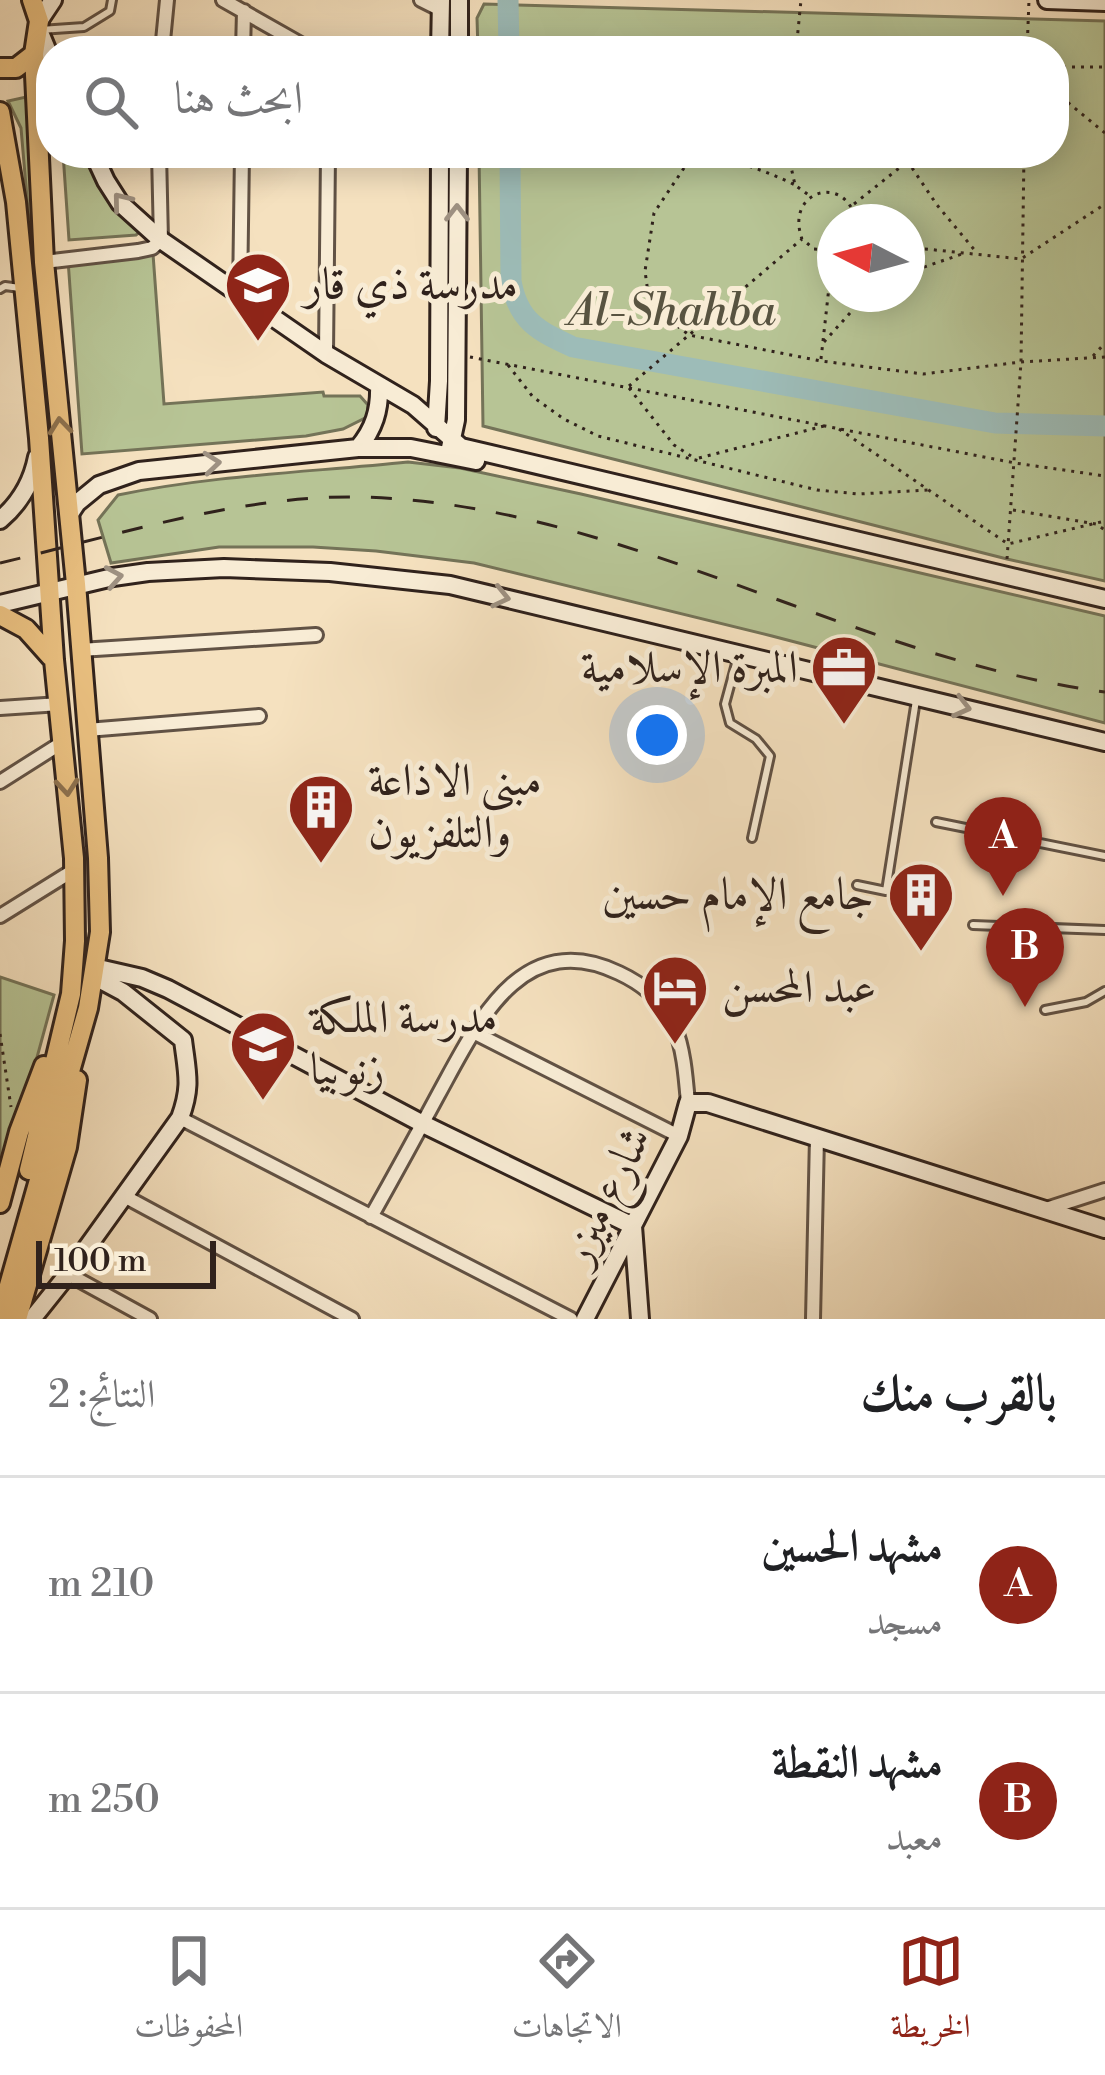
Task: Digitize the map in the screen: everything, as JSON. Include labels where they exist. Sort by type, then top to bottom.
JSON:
[{"type":"main road","points":[[32,0],[40,36]]},
{"type":"main road","points":[[39,25],[53,0]]},
{"type":"main road","points":[[459,0],[459,36]]},
{"type":"main road","points":[[1047,0],[1105,2]]},
{"type":"main road","points":[[440,36],[441,5]]},
{"type":"main road","points":[[0,68],[36,59]]},
{"type":"main road","points":[[0,112],[39,438],[53,660],[74,870],[75,941],[71,994],[0,1279]]},
{"type":"main road","points":[[17,1319],[68,1147],[100,932],[76,584],[44,262],[43,168]]},
{"type":"main road","points":[[100,168],[120,202],[161,240],[240,297],[436,423]]},
{"type":"main road","points":[[440,168],[436,423],[446,450]]},
{"type":"main road","points":[[446,450],[456,420],[458,168]]},
{"type":"main road","points":[[358,448],[374,425],[379,386]]},
{"type":"main road","points":[[413,405],[424,405],[438,394]]},
{"type":"main road","points":[[0,520],[30,483],[39,438]]},
{"type":"main road","points":[[69,515],[99,485],[125,474],[358,448],[480,452],[1105,603]]},
{"type":"main road","points":[[446,450],[1105,603]]},
{"type":"main road","points":[[0,604],[148,572],[224,568],[330,572],[450,585],[1105,742]]},
{"type":"main road","points":[[0,615],[26,628],[53,660]]},
{"type":"main road","points":[[32,1319],[180,1118],[187,1099],[190,1078],[183,1040],[94,972]]},
{"type":"main road","points":[[94,972],[142,978],[168,989],[423,1124],[633,1226],[640,1319]]},
{"type":"main road","points":[[0,1203],[19,1132],[71,994]]},
{"type":"main road","points":[[0,1317],[88,1008]]},
{"type":"main road","points":[[688,1102],[708,1103],[1105,1229]]},
{"type":"main road","name":"شارع ميزر","points":[[585,1319],[679,1136],[688,1102]]},
{"type":"main road","points":[[29,1272],[55,1281],[68,1274]]},
{"type":"street","points":[[164,36],[167,0]]},
{"type":"street","points":[[223,0],[287,36]]},
{"type":"street","points":[[422,0],[441,5]]},
{"type":"street","points":[[244,11],[244,36]]},
{"type":"street","points":[[44,262],[152,248],[161,240],[159,168]]},
{"type":"street","points":[[240,297],[242,168]]},
{"type":"street","points":[[326,354],[328,168]]},
{"type":"street","points":[[80,650],[316,635]]},
{"type":"street","points":[[0,709],[60,704]]},
{"type":"street","points":[[87,730],[260,716]]},
{"type":"street","points":[[0,782],[63,742]]},
{"type":"street","points":[[0,916],[74,870]]},
{"type":"street","points":[[371,1217],[473,1032],[496,999],[537,967],[562,960],[591,962],[639,983],[660,1001],[683,1046],[688,1102]]},
{"type":"street","points":[[473,1032],[679,1136]]},
{"type":"street","points":[[180,1118],[572,1319]]},
{"type":"street","points":[[814,1319],[817,1137]]},
{"type":"street","points":[[1042,1210],[1105,1190]]},
{"type":"street","points":[[124,1196],[331,1314],[352,1319]]},
{"type":"street","points":[[68,1274],[151,1319]]},
{"type":"lane","points":[[39,25],[84,27],[110,11],[112,0]]},
{"type":"lane","points":[[0,289],[23,288]]},
{"type":"lane","points":[[738,652],[725,704],[730,723],[756,739],[770,756],[752,838]]},
{"type":"lane","points":[[857,885],[886,891],[917,696]]},
{"type":"lane","points":[[936,822],[1105,856]]},
{"type":"lane","points":[[973,925],[1105,930]]},
{"type":"lane","points":[[1045,1010],[1086,1002],[1105,991]]},
{"type":"path","points":[[797,36],[801,0]]},
{"type":"path","points":[[1028,36],[1030,0]]},
{"type":"path","points":[[1069,67],[1105,67]]},
{"type":"path","points":[[1069,103],[1105,133]]},
{"type":"path","points":[[685,168],[654,214],[645,271],[648,293],[657,310],[687,338],[923,374],[1105,357]]},
{"type":"path","points":[[758,168],[811,196]]},
{"type":"path","points":[[791,168],[795,185]]},
{"type":"path","points":[[854,204],[899,168]]},
{"type":"path","points":[[913,168],[978,254]]},
{"type":"path","points":[[1006,576],[1021,362],[1024,168]]},
{"type":"path","points":[[817,249],[802,239],[797,218],[804,202],[829,192],[850,204]]},
{"type":"path","points":[[925,249],[1021,259],[1105,204]]},
{"type":"path","points":[[628,387],[802,239]]},
{"type":"path","points":[[925,267],[966,253]]},
{"type":"path","points":[[821,361],[827,312]]},
{"type":"path","points":[[823,343],[851,312]]},
{"type":"path","points":[[1091,357],[1105,344]]},
{"type":"path","points":[[456,354],[1015,463],[1105,476]]},
{"type":"path","points":[[507,364],[533,397],[598,436],[817,490],[859,494],[928,490]]},
{"type":"path","points":[[628,387],[674,445],[695,459],[826,426]]},
{"type":"path","points":[[837,428],[1009,544],[1105,521]]},
{"type":"path","points":[[1011,510],[1096,524],[1105,530]]},
{"type":"path","points":[[0,1034],[12,1111]]},
{"type":"green space","name":"Al-Shahba","points":[[484,4],[1105,21],[1105,581],[483,426],[479,168],[1069,168],[1069,36],[478,36],[477,18]]},
{"type":"green space","points":[[26,97],[59,488],[52,489],[21,128],[8,101]]},
{"type":"green space","points":[[64,168],[100,168],[146,227],[136,235],[69,240]]},
{"type":"green space","points":[[153,254],[164,404],[323,392],[324,396],[360,396],[368,405],[367,417],[343,429],[306,436],[82,454],[68,260]]},
{"type":"green space","points":[[408,462],[581,494],[1105,616],[1105,723],[474,563],[313,547],[219,547],[111,563],[98,520],[118,495],[154,488]]},
{"type":"green space","points":[[0,977],[54,995],[0,1193]]},
{"type":"waterway","points":[[508,0],[509,36]]},
{"type":"waterway","points":[[510,168],[514,295],[532,323],[573,347],[995,423],[1105,426]]},
{"type":"railway","points":[[0,563],[178,519],[268,503],[358,497],[455,505],[642,552],[917,648],[1010,674],[1105,692]]},
{"type":"place","name":"مدرسة ذي قار","points":[[258,344]]},
{"type":"place","name":"المبرة الإسلامية","points":[[844,727]]},
{"type":"place","name":"مبنى الاذاعة والتلفزيون","points":[[321,866]]},
{"type":"place","name":"مشهد الحسين","points":[[1003,896]]},
{"type":"place","name":"جامع الإمام حسين","points":[[921,954]]},
{"type":"place","name":"مشهد النقطة","points":[[1025,1007]]},
{"type":"place","name":"عبد المحسن","points":[[675,1047]]},
{"type":"place","name":"مدرسة الملكة زنوبيا","points":[[263,1103]]}]
